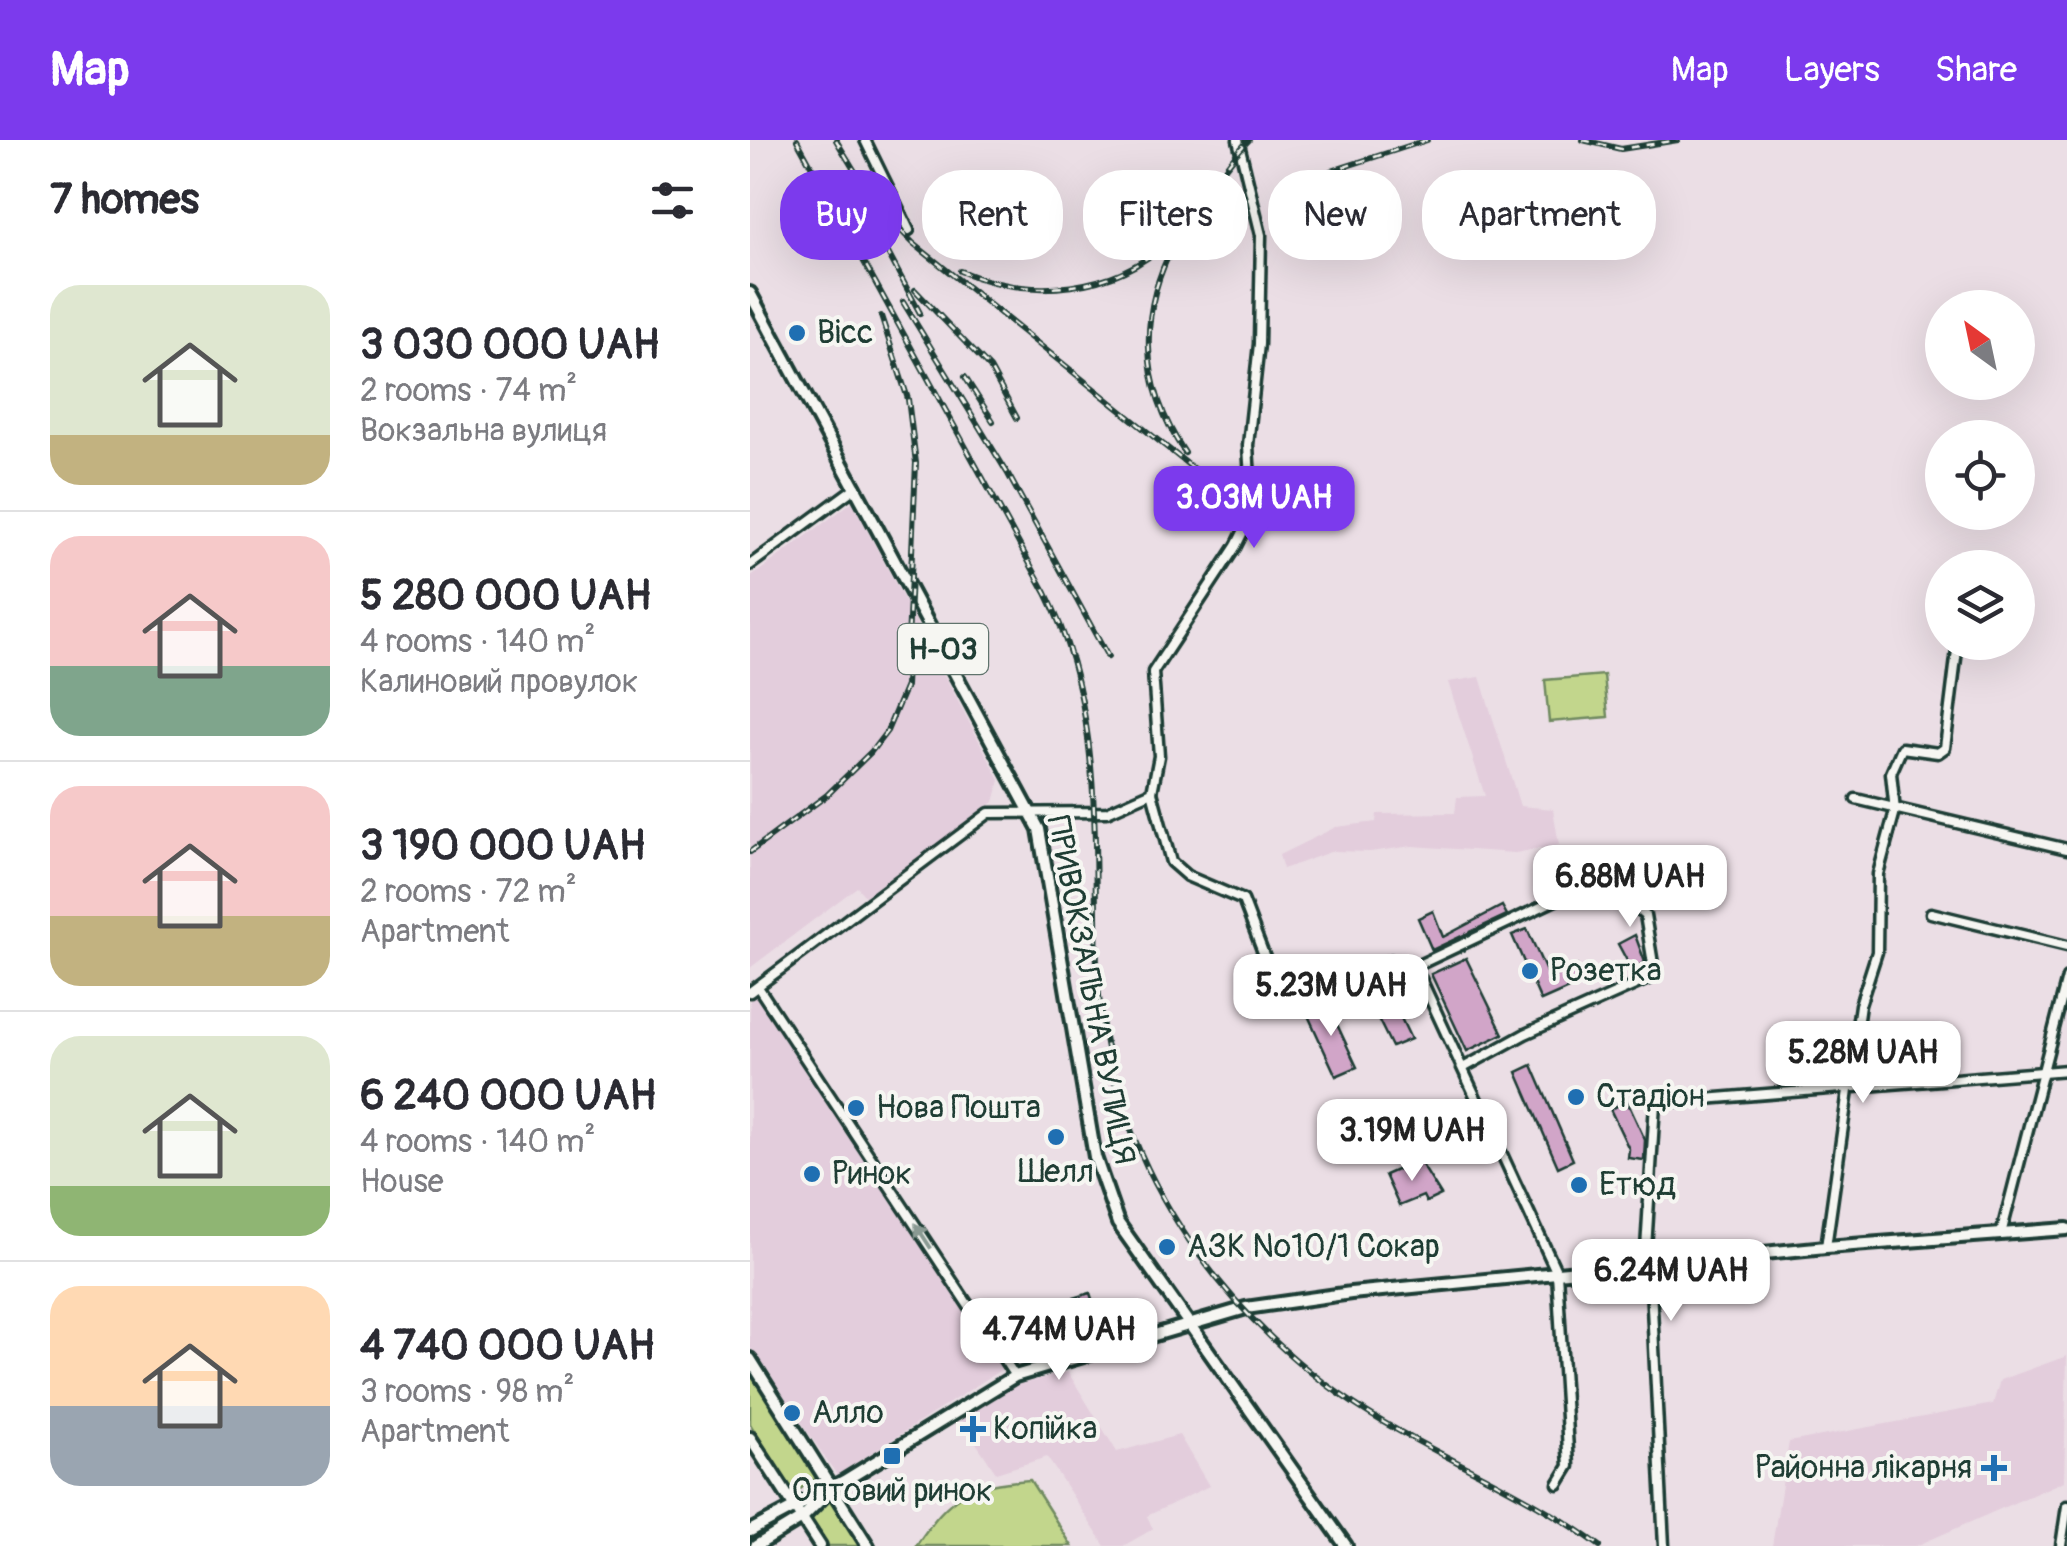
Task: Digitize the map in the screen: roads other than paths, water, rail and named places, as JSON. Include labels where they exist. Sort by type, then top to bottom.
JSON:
[{"type":"main road","name":"ПРИВОКЗАЛЬНА ВУЛИЦЯ","points":[[750,293],[1040,829],[1095,1157],[1118,1223],[1187,1324]]},
{"type":"main road","points":[[750,1531],[831,1488],[1015,1376],[1246,1308],[1351,1292],[1826,1246],[2067,1229]]},
{"type":"main road","name":"Н-03","points":[[1187,1324],[1346,1546]]},
{"type":"main road","points":[[750,1359],[868,1546]]},
{"type":"main road","points":[[750,1438],[820,1546]]},
{"type":"main road","points":[[756,1546],[802,1518],[831,1488]]},
{"type":"street","points":[[864,140],[909,230]]},
{"type":"street","points":[[1238,140],[1261,236],[1259,344],[1248,445],[1252,514],[1236,546],[1153,672],[1159,756],[1152,792],[1172,862],[1188,876],[1244,900],[1283,1005],[1301,1005],[1391,960],[1412,968],[1463,1068],[1556,1273],[1569,1466],[1558,1484]]},
{"type":"street","points":[[750,565],[856,487]]},
{"type":"street","points":[[1826,1246],[1860,1005],[1872,977],[1878,940],[1879,866],[1894,808],[1890,777],[1899,750],[1912,747],[1938,753],[1946,746],[1956,660]]},
{"type":"street","points":[[1015,1376],[754,990],[989,813],[1107,812],[1152,792]]},
{"type":"street","points":[[1856,799],[2067,849]]},
{"type":"street","points":[[1412,968],[1581,888],[1624,898],[1645,915],[1655,976],[1525,1034],[1463,1068]]},
{"type":"street","points":[[1930,913],[2067,946]]},
{"type":"street","points":[[2001,1234],[2067,978]]},
{"type":"street","points":[[1664,1546],[1646,1264],[1655,1103],[2067,1070]]},
{"type":"street","points":[[2061,1546],[2067,1506]]},
{"type":"railway","points":[[797,140],[1046,593],[1065,637],[1078,682],[1092,775],[1097,965],[1104,1035],[1122,1103],[1148,1168],[1182,1230],[1223,1286],[1271,1338],[1325,1383],[1383,1422],[1521,1496],[1600,1546]]},
{"type":"railway","points":[[836,140],[874,203],[913,243],[1236,503]]},
{"type":"railway","points":[[960,271],[1014,286],[1043,288],[1098,281],[1125,271],[1171,238],[1249,140]]},
{"type":"railway","points":[[1335,170],[1427,140]]},
{"type":"railway","points":[[1583,140],[1621,149],[1678,140]]},
{"type":"railway","points":[[892,260],[920,313]]},
{"type":"railway","points":[[1167,260],[1155,291],[1149,346],[1159,400],[1185,453]]},
{"type":"railway","points":[[915,290],[990,368],[1017,418]]},
{"type":"railway","points":[[903,302],[1008,474],[1108,657]]},
{"type":"railway","points":[[750,852],[827,795],[871,752],[887,731],[906,686],[916,463],[908,399],[881,316]]},
{"type":"railway","points":[[965,377],[993,421]]},
{"type":"place","name":"Вісс","points":[[797,333]]},
{"type":"place","name":"Розетка","points":[[1530,971]]},
{"type":"place","name":"Стадіон","points":[[1576,1097]]},
{"type":"place","name":"Нова Пошта","points":[[856,1108]]},
{"type":"place","name":"Шелл","points":[[1056,1137]]},
{"type":"place","name":"Ринок","points":[[812,1174]]},
{"type":"place","name":"Етюд","points":[[1579,1185]]},
{"type":"place","name":"АЗК №10/1 Сокар","points":[[1167,1247]]},
{"type":"place","name":"Алло","points":[[792,1413]]},
{"type":"place","name":"Копійка","points":[[973,1429]]},
{"type":"place","name":"Оптовий ринок","points":[[892,1456]]},
{"type":"place","name":"Районна лікарня","points":[[1994,1468]]}]
